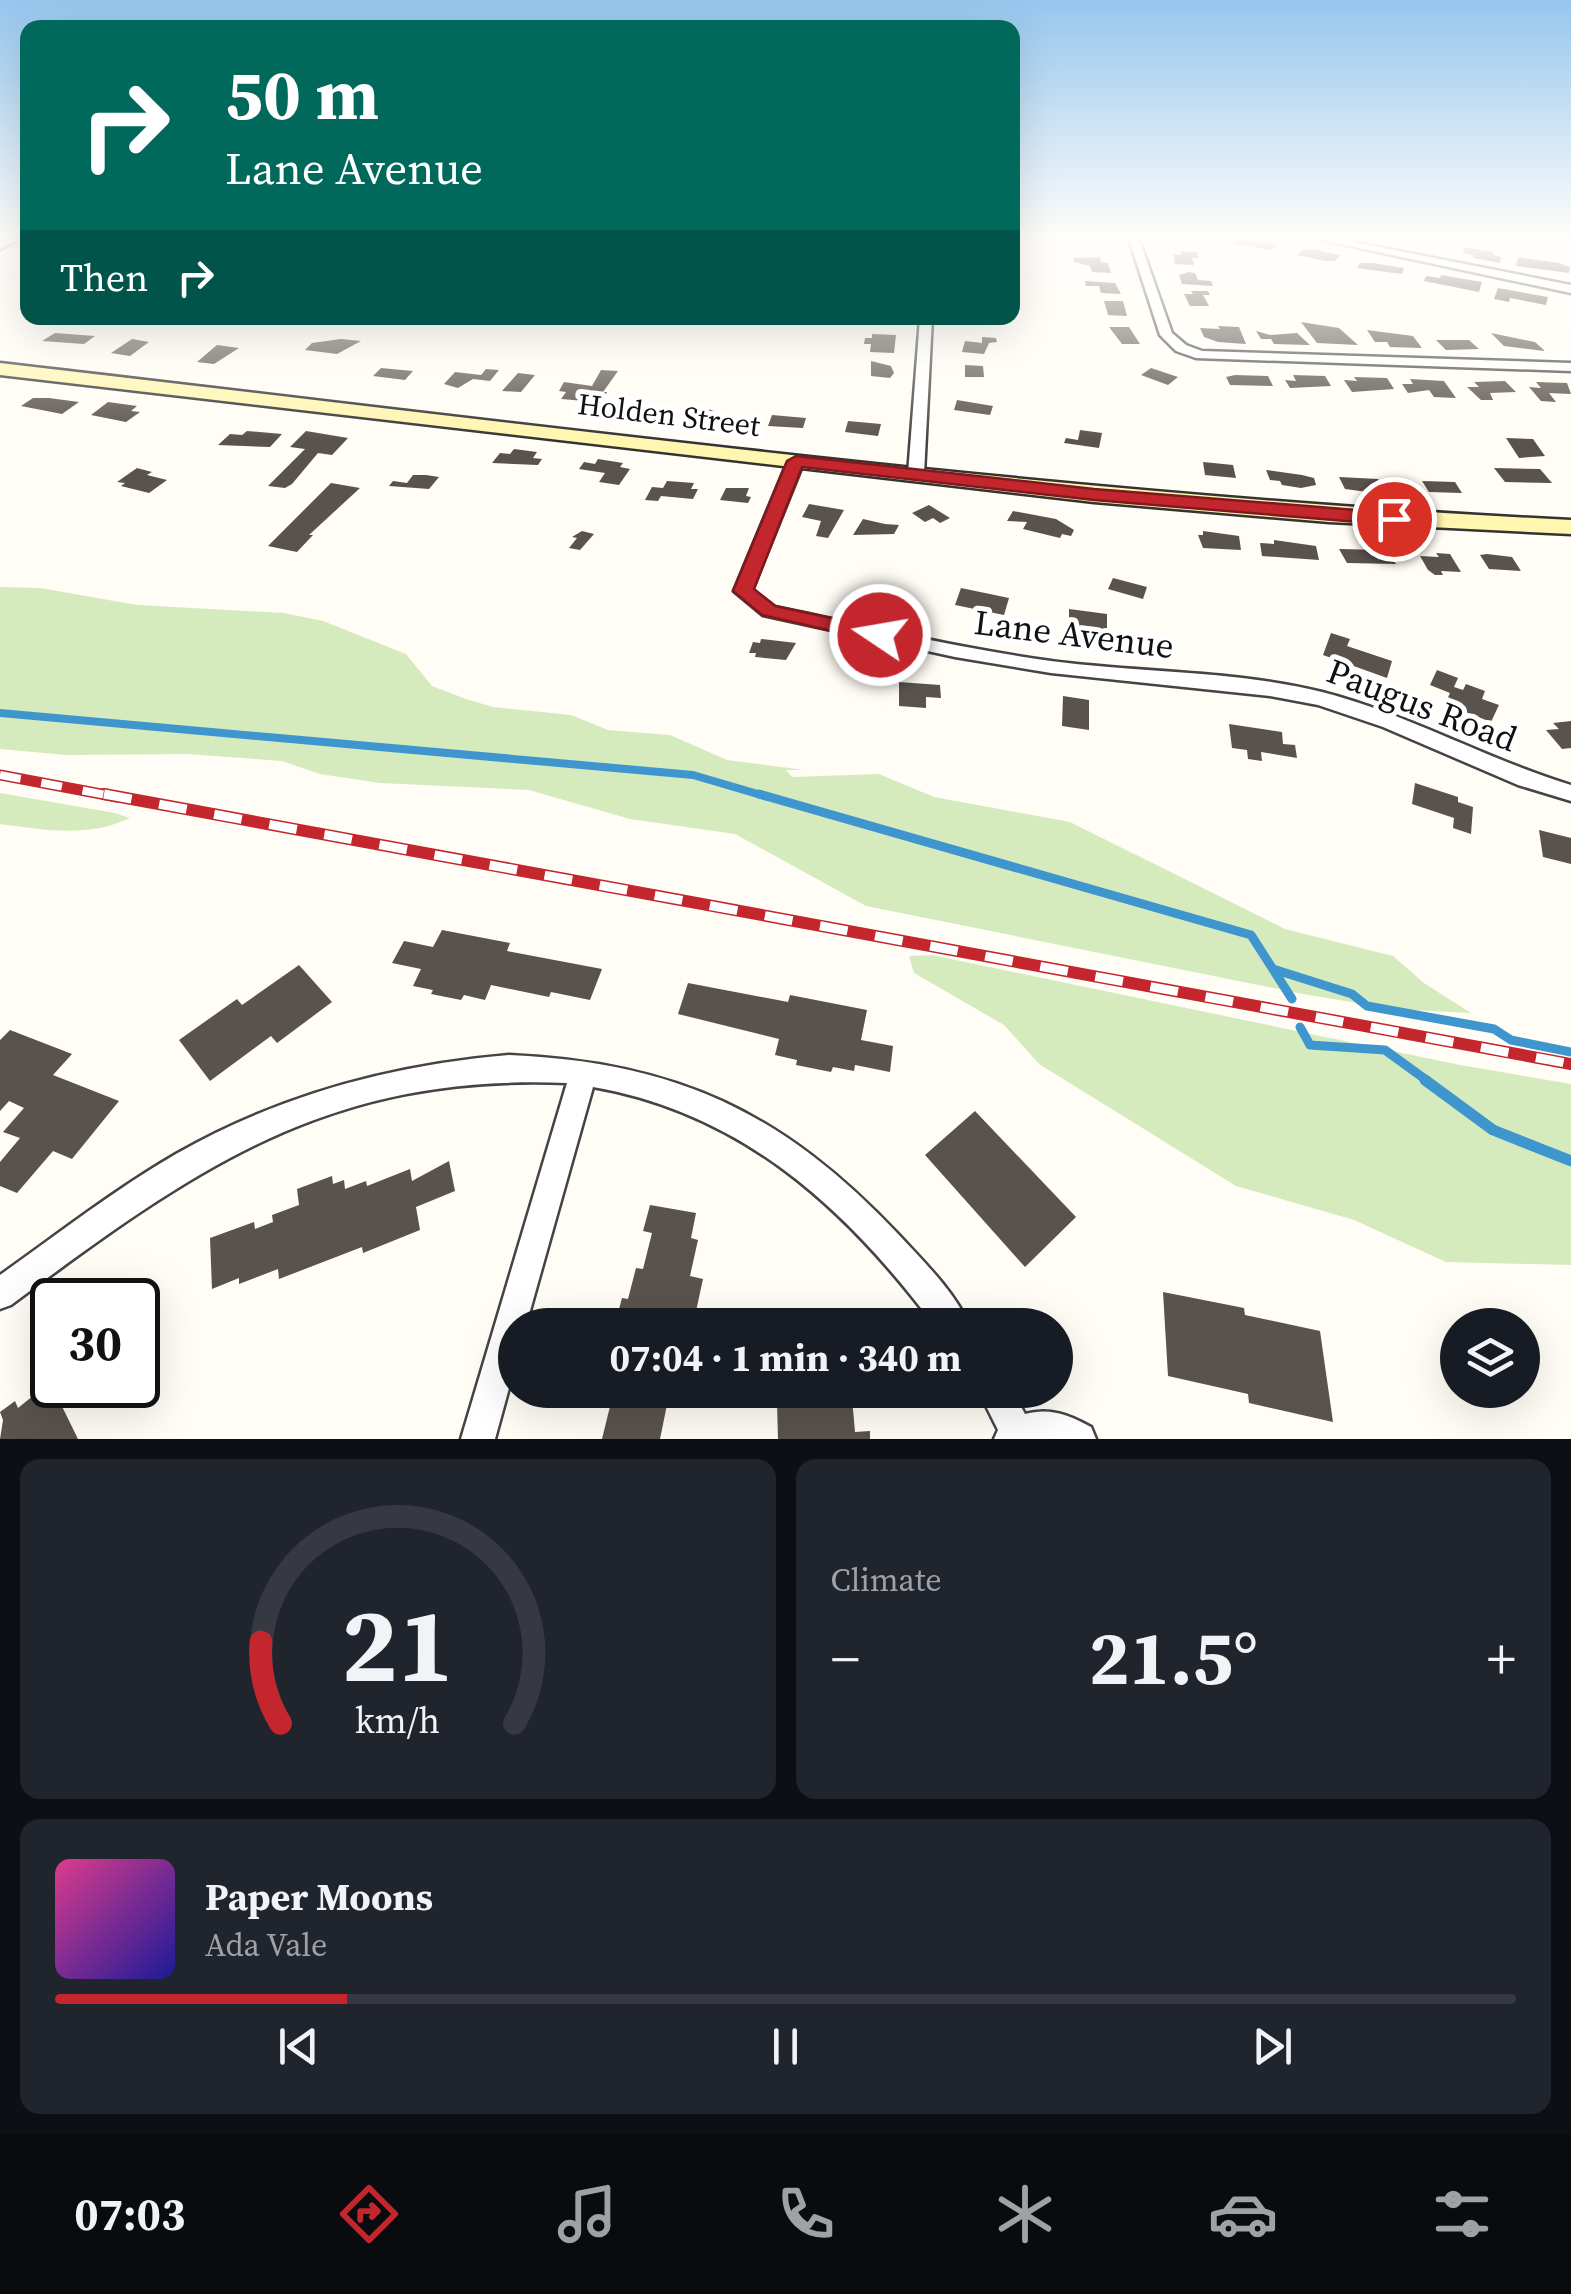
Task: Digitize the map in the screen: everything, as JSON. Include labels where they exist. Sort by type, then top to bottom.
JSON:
[{"type":"main road","name":"Holden Street","points":[[0,369],[796,461],[1272,511],[1571,527]]},
{"type":"street","points":[[1156,306],[1166,335],[1181,348],[1201,355],[1571,367]]},
{"type":"street","points":[[916,474],[926,325]]},
{"type":"street","name":"Lane Avenue","points":[[796,461],[743,591],[769,611],[954,651],[1188,681]]},
{"type":"street","name":"Paugus Road","points":[[1188,681],[1270,689],[1344,705],[1504,771],[1571,793]]},
{"type":"street","points":[[0,1294],[166,1177],[212,1150],[300,1110],[384,1083],[435,1074],[520,1068],[584,1073],[658,1088],[691,1100],[755,1133],[792,1158],[875,1232],[939,1308]]},
{"type":"street","points":[[478,1439],[584,1073]]},
{"type":"street","points":[[1002,1408],[1014,1436],[1049,1427],[1079,1439]]},
{"type":"green space","points":[[0,587],[40,588],[137,605],[284,613],[323,621],[406,654],[432,686],[493,707],[571,715],[608,730],[670,735],[727,760],[804,770],[786,770],[792,777],[879,774],[934,797],[1070,822],[1285,929],[1393,956],[1424,983],[1471,1013],[1393,1009],[1303,994],[866,906],[735,834],[630,819],[529,790],[380,783],[320,774],[282,761],[187,754],[67,755],[0,749]]},
{"type":"green space","points":[[0,793],[130,818],[82,830],[0,824]]},
{"type":"green space","points":[[932,955],[1460,1065],[1571,1084],[1571,1265],[1446,1262],[1354,1220],[1236,1186],[1039,1064],[1004,1025],[914,973],[909,956]]},
{"type":"building","points":[[1105,306],[1124,306],[1127,316],[1108,315]]},
{"type":"building","points":[[1301,322],[1339,328],[1358,345],[1317,343]]},
{"type":"building","points":[[1218,326],[1239,327],[1246,344],[1218,342],[1204,337],[1200,328],[1220,329]]},
{"type":"building","points":[[1109,327],[1129,327],[1140,344],[1122,344]]},
{"type":"building","points":[[1367,330],[1413,336],[1422,348],[1390,347],[1387,342],[1375,342]]},
{"type":"building","points":[[1256,331],[1270,335],[1297,333],[1310,345],[1274,344],[1271,339],[1261,339]]},
{"type":"building","points":[[55,333],[95,336],[84,344],[42,341]]},
{"type":"building","points":[[1491,333],[1535,342],[1545,351],[1504,346]]},
{"type":"building","points":[[872,334],[896,335],[894,353],[870,352],[871,344],[864,344]]},
{"type":"building","points":[[982,337],[996,338],[997,342],[989,343],[984,354],[962,352],[965,341],[982,343]]},
{"type":"building","points":[[132,339],[149,342],[130,356],[111,353]]},
{"type":"building","points":[[1436,340],[1469,340],[1479,349],[1446,350]]},
{"type":"building","points":[[361,341],[337,354],[305,350],[312,343]]},
{"type":"building","points":[[217,345],[239,348],[214,364],[197,362]]},
{"type":"building","points":[[871,361],[891,366],[894,373],[890,378],[871,376]]},
{"type":"building","points":[[965,365],[983,366],[984,377],[965,377]]},
{"type":"building","points":[[381,368],[413,371],[405,380],[373,376]]},
{"type":"building","points":[[1151,368],[1178,377],[1168,385],[1141,375]]},
{"type":"building","points":[[486,369],[499,370],[490,381],[473,379],[458,388],[444,384],[455,372],[481,375]]},
{"type":"building","points":[[601,370],[618,371],[603,392],[607,392],[605,396],[597,402],[561,399],[566,392],[559,391],[564,382],[592,386]]},
{"type":"building","points":[[518,373],[535,375],[521,392],[502,391]]},
{"type":"building","points":[[1293,375],[1325,376],[1331,386],[1290,388],[1285,380],[1296,381]]},
{"type":"building","points":[[1268,376],[1273,386],[1230,385],[1226,377]]},
{"type":"building","points":[[1354,377],[1387,378],[1394,389],[1352,392],[1344,380],[1357,381]]},
{"type":"building","points":[[1410,379],[1444,381],[1456,398],[1434,397],[1429,390],[1408,393],[1402,384],[1413,384]]},
{"type":"building","points":[[1505,381],[1516,392],[1490,393],[1493,400],[1481,400],[1467,387],[1479,387],[1474,382]]},
{"type":"building","points":[[1536,382],[1567,383],[1571,394],[1549,393],[1556,402],[1541,401],[1529,387],[1541,388]]},
{"type":"building","points":[[33,398],[79,402],[62,414],[21,406]]},
{"type":"building","points":[[957,400],[993,406],[990,415],[954,410]]},
{"type":"building","points":[[108,402],[137,406],[131,411],[140,412],[126,422],[91,415]]},
{"type":"building","points":[[688,407],[717,412],[703,421],[680,420]]},
{"type":"building","points":[[772,415],[806,418],[803,428],[768,426]]},
{"type":"building","points":[[848,421],[881,424],[878,436],[845,432]]},
{"type":"building","points":[[1080,430],[1102,433],[1099,448],[1064,443],[1066,438],[1078,440]]},
{"type":"building","points":[[247,431],[282,434],[270,447],[218,445],[230,434],[242,435]]},
{"type":"building","points":[[306,431],[348,438],[332,455],[318,453],[292,484],[285,488],[268,486],[305,449],[290,447]]},
{"type":"building","points":[[1506,438],[1533,439],[1545,456],[1519,458]]},
{"type":"building","points":[[514,449],[537,452],[533,458],[542,459],[538,465],[492,463],[500,453],[510,454]]},
{"type":"building","points":[[598,459],[623,463],[620,467],[630,469],[619,485],[599,482],[605,473],[579,469],[584,462],[595,464]]},
{"type":"building","points":[[1203,462],[1233,465],[1236,478],[1205,475]]},
{"type":"building","points":[[137,468],[167,480],[149,493],[117,482]]},
{"type":"building","points":[[1494,468],[1540,469],[1552,483],[1505,482]]},
{"type":"building","points":[[1266,470],[1314,478],[1316,485],[1282,485],[1270,480]]},
{"type":"building","points":[[413,475],[439,477],[429,489],[389,486],[393,481],[407,483]]},
{"type":"building","points":[[1339,477],[1378,479],[1390,495],[1345,489]]},
{"type":"building","points":[[667,481],[694,483],[691,489],[698,489],[693,499],[661,496],[658,501],[645,500],[652,487],[663,488]]},
{"type":"building","points":[[1422,481],[1455,482],[1462,493],[1429,492]]},
{"type":"building","points":[[331,483],[360,488],[309,535],[313,535],[297,552],[268,546]]},
{"type":"building","points":[[726,488],[749,488],[748,503],[720,500]]},
{"type":"building","points":[[809,504],[844,510],[828,538],[816,536],[821,521],[802,517]]},
{"type":"building","points":[[929,505],[950,518],[940,523],[933,518],[925,522],[912,513]]},
{"type":"building","points":[[1013,511],[1056,519],[1074,530],[1071,536],[1062,534],[1060,538],[1023,529],[1027,522],[1007,521]]},
{"type":"building","points":[[863,519],[899,525],[894,534],[853,535]]},
{"type":"building","points":[[582,531],[594,534],[580,550],[569,548],[577,538],[572,537]]},
{"type":"building","points":[[1203,531],[1239,536],[1241,550],[1203,548],[1198,535],[1203,535]]},
{"type":"building","points":[[1274,540],[1316,546],[1319,560],[1262,556],[1260,543],[1274,544]]},
{"type":"building","points":[[1339,549],[1387,550],[1396,564],[1347,563]]},
{"type":"building","points":[[1436,553],[1450,554],[1461,572],[1441,571],[1443,575],[1435,575],[1428,570],[1420,556],[1439,557]]},
{"type":"building","points":[[1480,555],[1512,557],[1521,571],[1489,569]]},
{"type":"building","points":[[1113,578],[1147,587],[1143,599],[1108,589]]},
{"type":"building","points":[[961,588],[1009,598],[1004,615],[955,605]]},
{"type":"building","points":[[1069,609],[1107,614],[1107,631],[1069,626]]},
{"type":"building","points":[[1331,633],[1350,639],[1347,646],[1392,661],[1387,678],[1323,655]]},
{"type":"building","points":[[761,639],[796,643],[786,660],[755,657],[756,653],[749,653],[753,642],[760,643]]},
{"type":"building","points":[[1437,670],[1458,678],[1454,687],[1463,690],[1466,684],[1485,691],[1482,699],[1499,705],[1491,722],[1445,704],[1450,693],[1430,685]]},
{"type":"building","points":[[899,682],[940,685],[941,698],[926,697],[926,708],[899,706]]},
{"type":"building","points":[[1063,696],[1089,700],[1089,730],[1062,726]]},
{"type":"building","points":[[1571,721],[1571,748],[1562,749],[1546,730],[1559,729],[1553,723]]},
{"type":"building","points":[[1229,724],[1282,732],[1283,744],[1295,745],[1297,758],[1261,752],[1262,761],[1248,759],[1247,750],[1232,748]]},
{"type":"building","points":[[1415,783],[1458,797],[1458,802],[1473,807],[1471,834],[1453,828],[1454,818],[1412,804]]},
{"type":"building","points":[[1539,830],[1571,838],[1571,864],[1543,857]]},
{"type":"building","points":[[442,930],[510,943],[507,951],[602,969],[590,1000],[551,992],[549,997],[491,985],[485,1000],[431,994],[433,990],[413,986],[421,969],[392,963],[404,941],[433,947]]},
{"type":"building","points":[[299,965],[332,1002],[277,1043],[271,1036],[210,1081],[179,1040],[237,999],[242,1005]]},
{"type":"building","points":[[688,983],[788,1002],[790,995],[867,1010],[861,1040],[893,1046],[890,1072],[855,1065],[854,1071],[833,1067],[831,1072],[796,1065],[797,1060],[775,1055],[779,1039],[678,1014]]},
{"type":"building","points":[[10,1030],[72,1054],[53,1075],[119,1101],[72,1159],[53,1151],[17,1193],[0,1186],[0,1162],[20,1138],[3,1132],[24,1108],[9,1101],[0,1111],[0,1040]]},
{"type":"building","points":[[975,1111],[1076,1217],[1025,1267],[925,1155]]},
{"type":"building","points":[[449,1161],[455,1191],[416,1207],[420,1230],[363,1253],[362,1247],[279,1279],[278,1269],[239,1284],[239,1278],[212,1289],[210,1238],[254,1222],[255,1229],[273,1222],[272,1215],[299,1205],[297,1189],[332,1176],[333,1184],[344,1180],[345,1189],[366,1181],[367,1186],[410,1169],[412,1181]]},
{"type":"building","points":[[650,1205],[696,1213],[691,1238],[698,1240],[690,1276],[703,1279],[697,1308],[619,1308],[622,1298],[628,1299],[636,1268],[643,1269],[652,1233],[643,1231]]},
{"type":"building","points":[[1163,1292],[1244,1308],[1245,1315],[1320,1331],[1333,1422],[1249,1403],[1248,1394],[1168,1376]]},
{"type":"building","points":[[30,1398],[30,1408],[63,1408],[78,1439],[0,1439],[0,1412],[15,1401],[18,1408]]},
{"type":"building","points":[[610,1408],[666,1408],[660,1439],[602,1439]]},
{"type":"building","points":[[777,1408],[853,1408],[855,1432],[870,1431],[870,1439],[778,1439]]},
{"type":"waterway","points":[[0,713],[693,775],[768,797]]},
{"type":"waterway","points":[[759,794],[1251,935],[1292,999]]},
{"type":"waterway","points":[[1273,969],[1352,994],[1367,1006],[1494,1029],[1511,1040],[1571,1052]]},
{"type":"waterway","points":[[1300,1027],[1310,1045],[1385,1050],[1429,1082]]},
{"type":"waterway","points":[[1425,1080],[1493,1130],[1571,1161]]},
{"type":"railway","points":[[0,775],[117,797]]},
{"type":"railway","points":[[104,794],[1571,1064]]},
{"type":"route","points":[[880,635],[769,611],[743,591],[796,461],[1094,495],[1394,519]]}]
